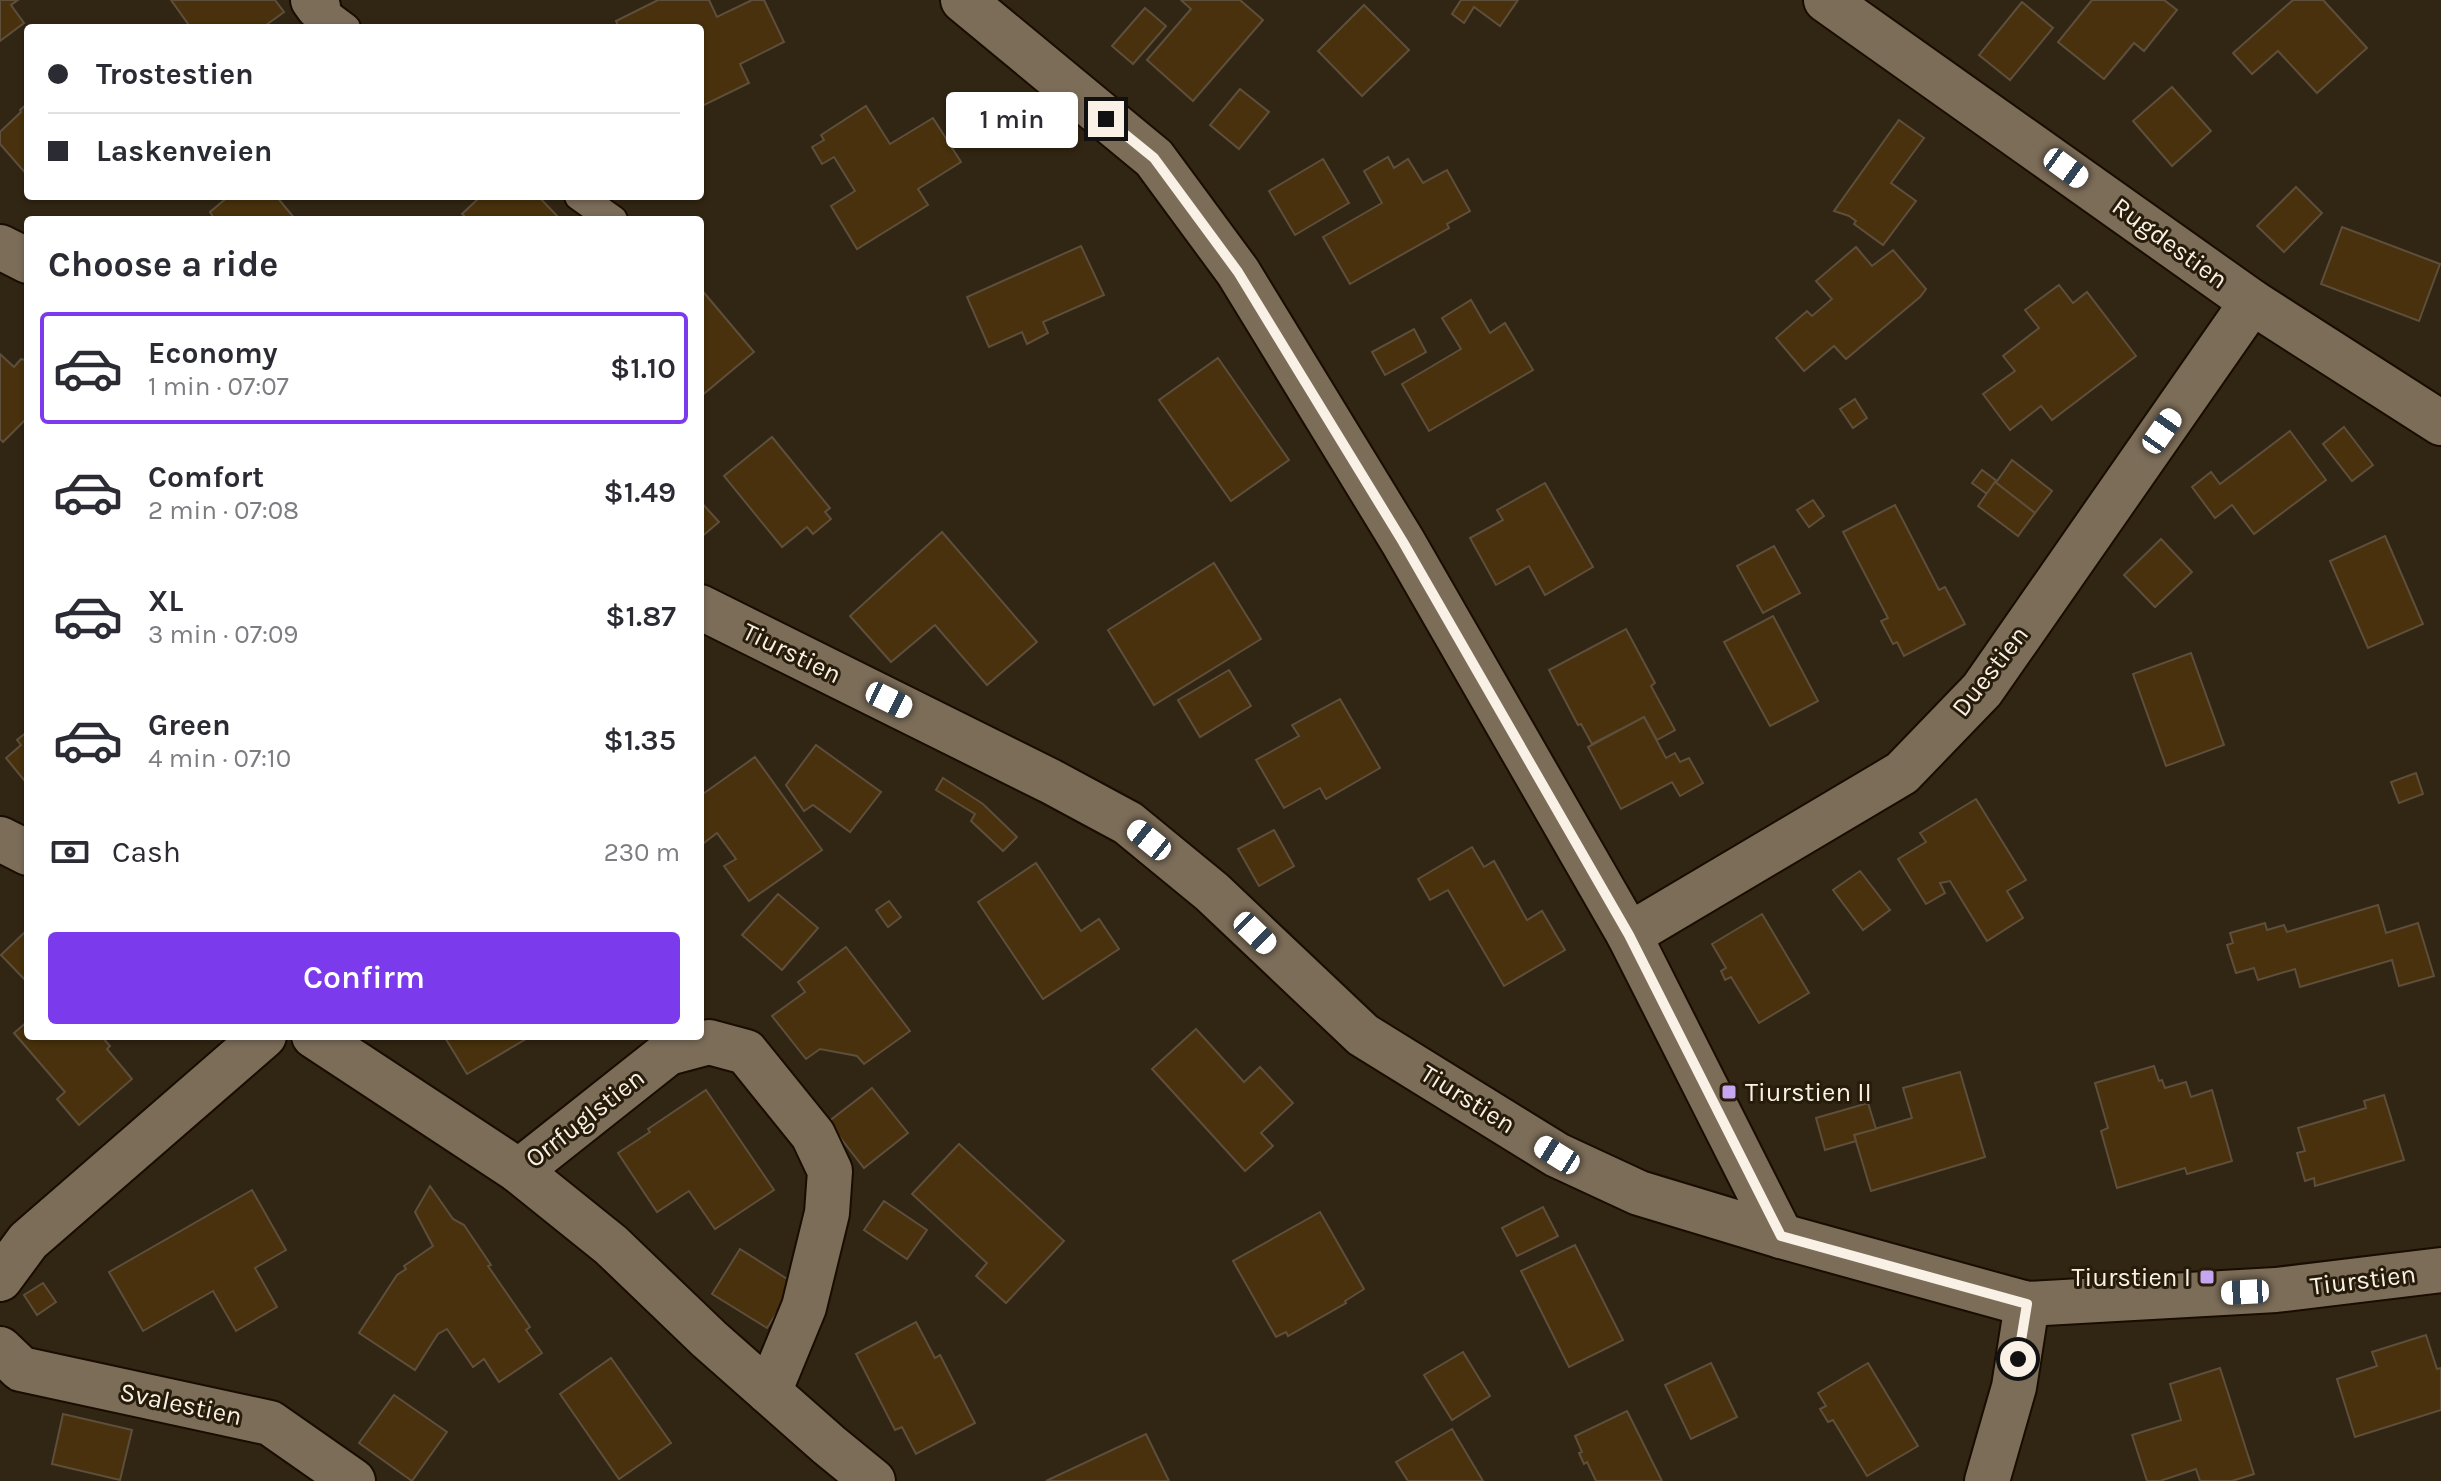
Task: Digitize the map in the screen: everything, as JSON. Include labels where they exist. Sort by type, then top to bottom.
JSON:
[{"type":"street","points":[[963,0],[1154,158],[1238,272],[1403,542],[1629,935],[1781,1236]]},
{"type":"street","name":"Rugdestien","points":[[1826,0],[2252,302],[2441,423]]},
{"type":"street","points":[[0,247],[24,259]]},
{"type":"street","name":"Duestien","points":[[1629,935],[1902,773],[1982,690],[2252,302]]},
{"type":"street","name":"Tiurstien","points":[[704,609],[1128,823],[1212,892],[1363,1035],[1557,1155],[1639,1193],[2027,1304],[2276,1290],[2441,1270]]},
{"type":"street","points":[[0,839],[24,851]]},
{"type":"street","points":[[0,1279],[28,1241],[259,1040]]},
{"type":"street","name":"Orrfuglstien","points":[[320,1040],[519,1171],[611,1245],[709,1339],[873,1481]]},
{"type":"street","name":"Orrfuglstien","points":[[519,1171],[668,1053],[709,1042],[746,1052],[813,1135],[830,1171],[827,1213],[804,1307],[769,1392]]},
{"type":"street","points":[[1987,1481],[2014,1387],[2027,1304]]},
{"type":"street","name":"Svalestien","points":[[0,1349],[21,1369],[270,1423],[353,1481]]},
{"type":"lane","points":[[585,200],[607,216]]},
{"type":"building","points":[[0,0],[18,0],[11,5],[24,23],[0,41]]},
{"type":"building","points":[[171,0],[275,0],[284,12],[268,24],[188,24]]},
{"type":"building","points":[[658,0],[709,0],[717,17],[752,0],[764,0],[784,42],[740,64],[749,83],[704,105],[704,24],[617,24],[616,21]]},
{"type":"building","points":[[1181,0],[1240,0],[1263,20],[1193,101],[1147,60],[1191,9]]},
{"type":"building","points":[[1461,0],[1518,0],[1500,26],[1474,7],[1464,23],[1452,14]]},
{"type":"building","points":[[2092,0],[2164,0],[2177,10],[2144,51],[2134,43],[2104,79],[2058,42]]},
{"type":"building","points":[[2293,0],[2323,0],[2367,48],[2317,93],[2278,51],[2252,74],[2233,53]]},
{"type":"building","points":[[2022,2],[2053,28],[2010,80],[1979,55]]},
{"type":"building","points":[[1364,5],[1409,50],[1362,96],[1318,51]]},
{"type":"building","points":[[1145,8],[1166,26],[1133,64],[1112,46]]},
{"type":"building","points":[[2172,87],[2211,131],[2172,166],[2133,121]]},
{"type":"building","points":[[1240,89],[1269,112],[1239,149],[1210,125]]},
{"type":"building","points":[[24,106],[24,171],[0,144],[0,132]]},
{"type":"building","points":[[866,106],[890,144],[933,118],[961,162],[918,189],[928,205],[857,249],[831,206],[855,191],[834,157],[822,164],[812,147],[824,140],[821,135]]},
{"type":"building","points":[[1899,120],[1924,138],[1891,183],[1916,201],[1883,245],[1854,224],[1856,221],[1849,216],[1834,211]]},
{"type":"building","points":[[1388,157],[1394,168],[1408,159],[1423,183],[1447,170],[1470,211],[1447,224],[1449,228],[1350,284],[1323,237],[1382,203],[1364,171]]},
{"type":"building","points":[[1323,159],[1349,203],[1295,235],[1269,191]]},
{"type":"building","points":[[2296,187],[2322,213],[2284,252],[2257,226]]},
{"type":"building","points":[[224,200],[279,200],[293,216],[212,216],[210,212]]},
{"type":"building","points":[[477,200],[542,200],[557,216],[464,216],[462,214]]},
{"type":"building","points":[[2342,227],[2440,264],[2419,321],[2321,284]]},
{"type":"building","points":[[1081,246],[1104,295],[1043,322],[1048,333],[1027,344],[1022,332],[989,347],[967,297]]},
{"type":"building","points":[[1856,247],[1872,266],[1893,250],[1926,289],[1846,359],[1834,346],[1804,371],[1776,338],[1807,311],[1812,316],[1832,299],[1816,281]]},
{"type":"building","points":[[2059,285],[2073,303],[2087,292],[2136,356],[2052,420],[2041,406],[2010,430],[1983,394],[2015,371],[2003,356],[2039,328],[2025,310]]},
{"type":"building","points":[[704,293],[754,352],[704,394]]},
{"type":"building","points":[[1471,300],[1490,333],[1505,323],[1533,370],[1429,431],[1402,384],[1461,349],[1442,318]]},
{"type":"building","points":[[1414,329],[1426,352],[1385,375],[1372,352]]},
{"type":"building","points":[[0,354],[14,367],[21,359],[24,360],[24,421],[3,442],[0,439]]},
{"type":"building","points":[[1218,358],[1289,460],[1231,501],[1159,400]]},
{"type":"building","points":[[1855,399],[1867,418],[1853,428],[1840,409]]},
{"type":"building","points":[[2344,427],[2373,465],[2352,481],[2323,444]]},
{"type":"building","points":[[2290,431],[2326,480],[2254,534],[2232,505],[2215,518],[2192,487],[2211,472],[2220,484]]},
{"type":"building","points":[[772,437],[830,508],[825,512],[831,519],[813,534],[807,527],[782,547],[724,476]]},
{"type":"building","points":[[2012,460],[2052,491],[2035,513],[1995,482],[1987,494],[1972,483],[1982,470],[1997,481]]},
{"type":"building","points":[[1995,482],[2035,513],[2018,536],[1978,506]]},
{"type":"building","points":[[1545,483],[1593,567],[1545,595],[1529,566],[1496,585],[1470,538],[1503,520],[1497,510]]},
{"type":"building","points":[[1813,500],[1824,516],[1809,527],[1797,510]]},
{"type":"building","points":[[704,505],[719,522],[704,535]]},
{"type":"building","points":[[1895,505],[1939,590],[1945,587],[1965,624],[1904,656],[1897,642],[1893,644],[1881,621],[1888,618],[1843,532]]},
{"type":"building","points":[[942,532],[1037,642],[987,685],[935,625],[891,662],[850,616]]},
{"type":"building","points":[[2385,536],[2423,624],[2368,648],[2330,561]]},
{"type":"building","points":[[2161,539],[2192,572],[2155,607],[2124,575]]},
{"type":"building","points":[[1774,546],[1800,593],[1763,613],[1737,566]]},
{"type":"building","points":[[1214,563],[1261,639],[1154,705],[1108,630]]},
{"type":"building","points":[[1773,616],[1818,701],[1770,726],[1724,642]]},
{"type":"building","points":[[1626,629],[1655,683],[1651,686],[1675,730],[1657,740],[1644,717],[1592,744],[1581,724],[1578,725],[1549,670]]},
{"type":"building","points":[[2191,653],[2224,745],[2166,766],[2133,674]]},
{"type":"building","points":[[1229,670],[1251,706],[1200,737],[1178,700]]},
{"type":"building","points":[[1340,699],[1380,768],[1326,799],[1320,788],[1284,808],[1256,760],[1299,736],[1292,725]]},
{"type":"building","points":[[1644,717],[1666,758],[1675,753],[1680,762],[1689,758],[1703,783],[1680,796],[1672,782],[1621,809],[1588,747]]},
{"type":"building","points":[[24,734],[24,780],[6,758],[21,745],[17,740]]},
{"type":"building","points":[[816,745],[881,792],[850,832],[813,805],[804,811],[786,785]]},
{"type":"building","points":[[755,757],[822,850],[749,901],[724,866],[736,859],[717,833],[704,843],[704,793]]},
{"type":"building","points":[[2416,773],[2423,794],[2399,803],[2391,782]]},
{"type":"building","points":[[943,778],[983,804],[1017,837],[1003,851],[971,821],[975,814],[936,790]]},
{"type":"building","points":[[1976,799],[2026,880],[2007,891],[2023,918],[1987,941],[1950,881],[1940,883],[1945,893],[1926,904],[1898,859],[1926,842],[1920,833]]},
{"type":"building","points":[[1274,830],[1294,866],[1259,886],[1238,849]]},
{"type":"building","points":[[1472,847],[1484,867],[1494,861],[1527,920],[1542,911],[1565,950],[1504,986],[1448,890],[1430,900],[1418,879]]},
{"type":"building","points":[[1036,863],[1081,931],[1099,919],[1119,949],[1043,999],[978,902]]},
{"type":"building","points":[[1860,871],[1890,910],[1863,930],[1833,890]]},
{"type":"building","points":[[778,894],[818,928],[782,970],[742,935]]},
{"type":"building","points":[[889,901],[901,917],[888,927],[876,910]]},
{"type":"building","points":[[2378,905],[2386,933],[2418,923],[2434,976],[2399,986],[2392,960],[2300,987],[2295,969],[2258,980],[2254,968],[2236,973],[2227,945],[2233,943],[2230,933],[2265,923],[2267,930],[2284,925],[2287,932]]},
{"type":"building","points":[[1762,914],[1809,993],[1759,1023],[1731,977],[1725,980],[1721,971],[1726,968],[1712,944]]},
{"type":"building","points":[[24,933],[24,979],[1,955]]},
{"type":"building","points":[[846,947],[910,1031],[864,1064],[857,1056],[820,1049],[806,1059],[772,1016],[805,992],[798,982]]},
{"type":"building","points":[[24,1024],[24,1040],[105,1040],[110,1046],[107,1049],[132,1079],[79,1125],[57,1099],[65,1092],[14,1033]]},
{"type":"building","points":[[1196,1029],[1244,1082],[1260,1067],[1293,1103],[1261,1133],[1273,1146],[1245,1171],[1152,1069]]},
{"type":"building","points":[[446,1040],[524,1040],[467,1074]]},
{"type":"building","points":[[2154,1066],[2165,1088],[2186,1082],[2191,1097],[2212,1090],[2232,1161],[2187,1174],[2185,1168],[2117,1188],[2101,1131],[2108,1128],[2095,1083]]},
{"type":"building","points":[[1960,1072],[1985,1157],[1871,1191],[1854,1135],[1912,1118],[1903,1088]]},
{"type":"building","points":[[872,1088],[908,1133],[864,1168],[828,1122]]},
{"type":"building","points":[[706,1090],[774,1190],[715,1229],[689,1191],[657,1212],[618,1153]]},
{"type":"building","points":[[2384,1095],[2404,1160],[2315,1186],[2314,1178],[2305,1181],[2297,1153],[2305,1151],[2298,1128],[2366,1108],[2364,1101]]},
{"type":"building","points":[[1868,1103],[1876,1129],[1854,1135],[1856,1141],[1825,1150],[1816,1118]]},
{"type":"building","points":[[959,1144],[1064,1241],[1006,1303],[976,1276],[987,1263],[912,1194]]},
{"type":"building","points":[[430,1186],[453,1219],[464,1225],[491,1265],[488,1266],[530,1327],[526,1330],[542,1353],[499,1382],[484,1359],[473,1367],[447,1329],[438,1334],[415,1370],[359,1333],[397,1275],[406,1269],[404,1266],[433,1246],[415,1212]]},
{"type":"building","points":[[252,1190],[286,1250],[255,1268],[277,1307],[236,1331],[213,1291],[143,1331],[109,1272]]},
{"type":"building","points":[[884,1201],[927,1230],[907,1259],[864,1230]]},
{"type":"building","points":[[1543,1207],[1558,1236],[1517,1256],[1502,1228]]},
{"type":"building","points":[[1320,1212],[1364,1289],[1346,1303],[1288,1336],[1286,1332],[1276,1337],[1233,1261]]},
{"type":"building","points":[[1575,1245],[1623,1340],[1569,1367],[1521,1271]]},
{"type":"building","points":[[740,1249],[795,1284],[767,1328],[712,1294]]},
{"type":"building","points":[[43,1283],[56,1302],[37,1315],[24,1295]]},
{"type":"building","points":[[916,1322],[935,1358],[940,1355],[975,1423],[916,1454],[902,1427],[895,1430],[856,1354]]},
{"type":"building","points":[[2426,1335],[2437,1369],[2441,1368],[2441,1410],[2355,1437],[2337,1379],[2377,1366],[2372,1352]]},
{"type":"building","points":[[1463,1352],[1490,1396],[1452,1420],[1424,1375]]},
{"type":"building","points":[[611,1358],[671,1443],[619,1479],[560,1394]]},
{"type":"building","points":[[1711,1363],[1737,1417],[1691,1439],[1665,1385]]},
{"type":"building","points":[[1868,1363],[1918,1446],[1867,1476],[1833,1420],[1828,1422],[1820,1409],[1826,1406],[1818,1393]]},
{"type":"building","points":[[2220,1368],[2254,1474],[2232,1481],[2200,1481],[2196,1469],[2160,1481],[2147,1481],[2132,1435],[2181,1420],[2170,1384]]},
{"type":"building","points":[[394,1395],[447,1432],[412,1481],[359,1443]]},
{"type":"building","points":[[1627,1411],[1662,1481],[1596,1481],[1587,1462],[1584,1464],[1575,1436]]},
{"type":"building","points":[[63,1414],[132,1430],[120,1480],[52,1464]]},
{"type":"building","points":[[1452,1429],[1483,1481],[1408,1481],[1396,1462]]},
{"type":"building","points":[[1146,1434],[1169,1481],[1046,1481]]},
{"type":"place","name":"Tiurstien II","points":[[1729,1092]]},
{"type":"place","name":"Tiurstien I","points":[[2207,1277]]},
{"type":"route","points":[[1106,119],[1154,158],[1238,272],[1403,542],[1629,935],[1781,1236],[2027,1304],[2018,1359]]}]
